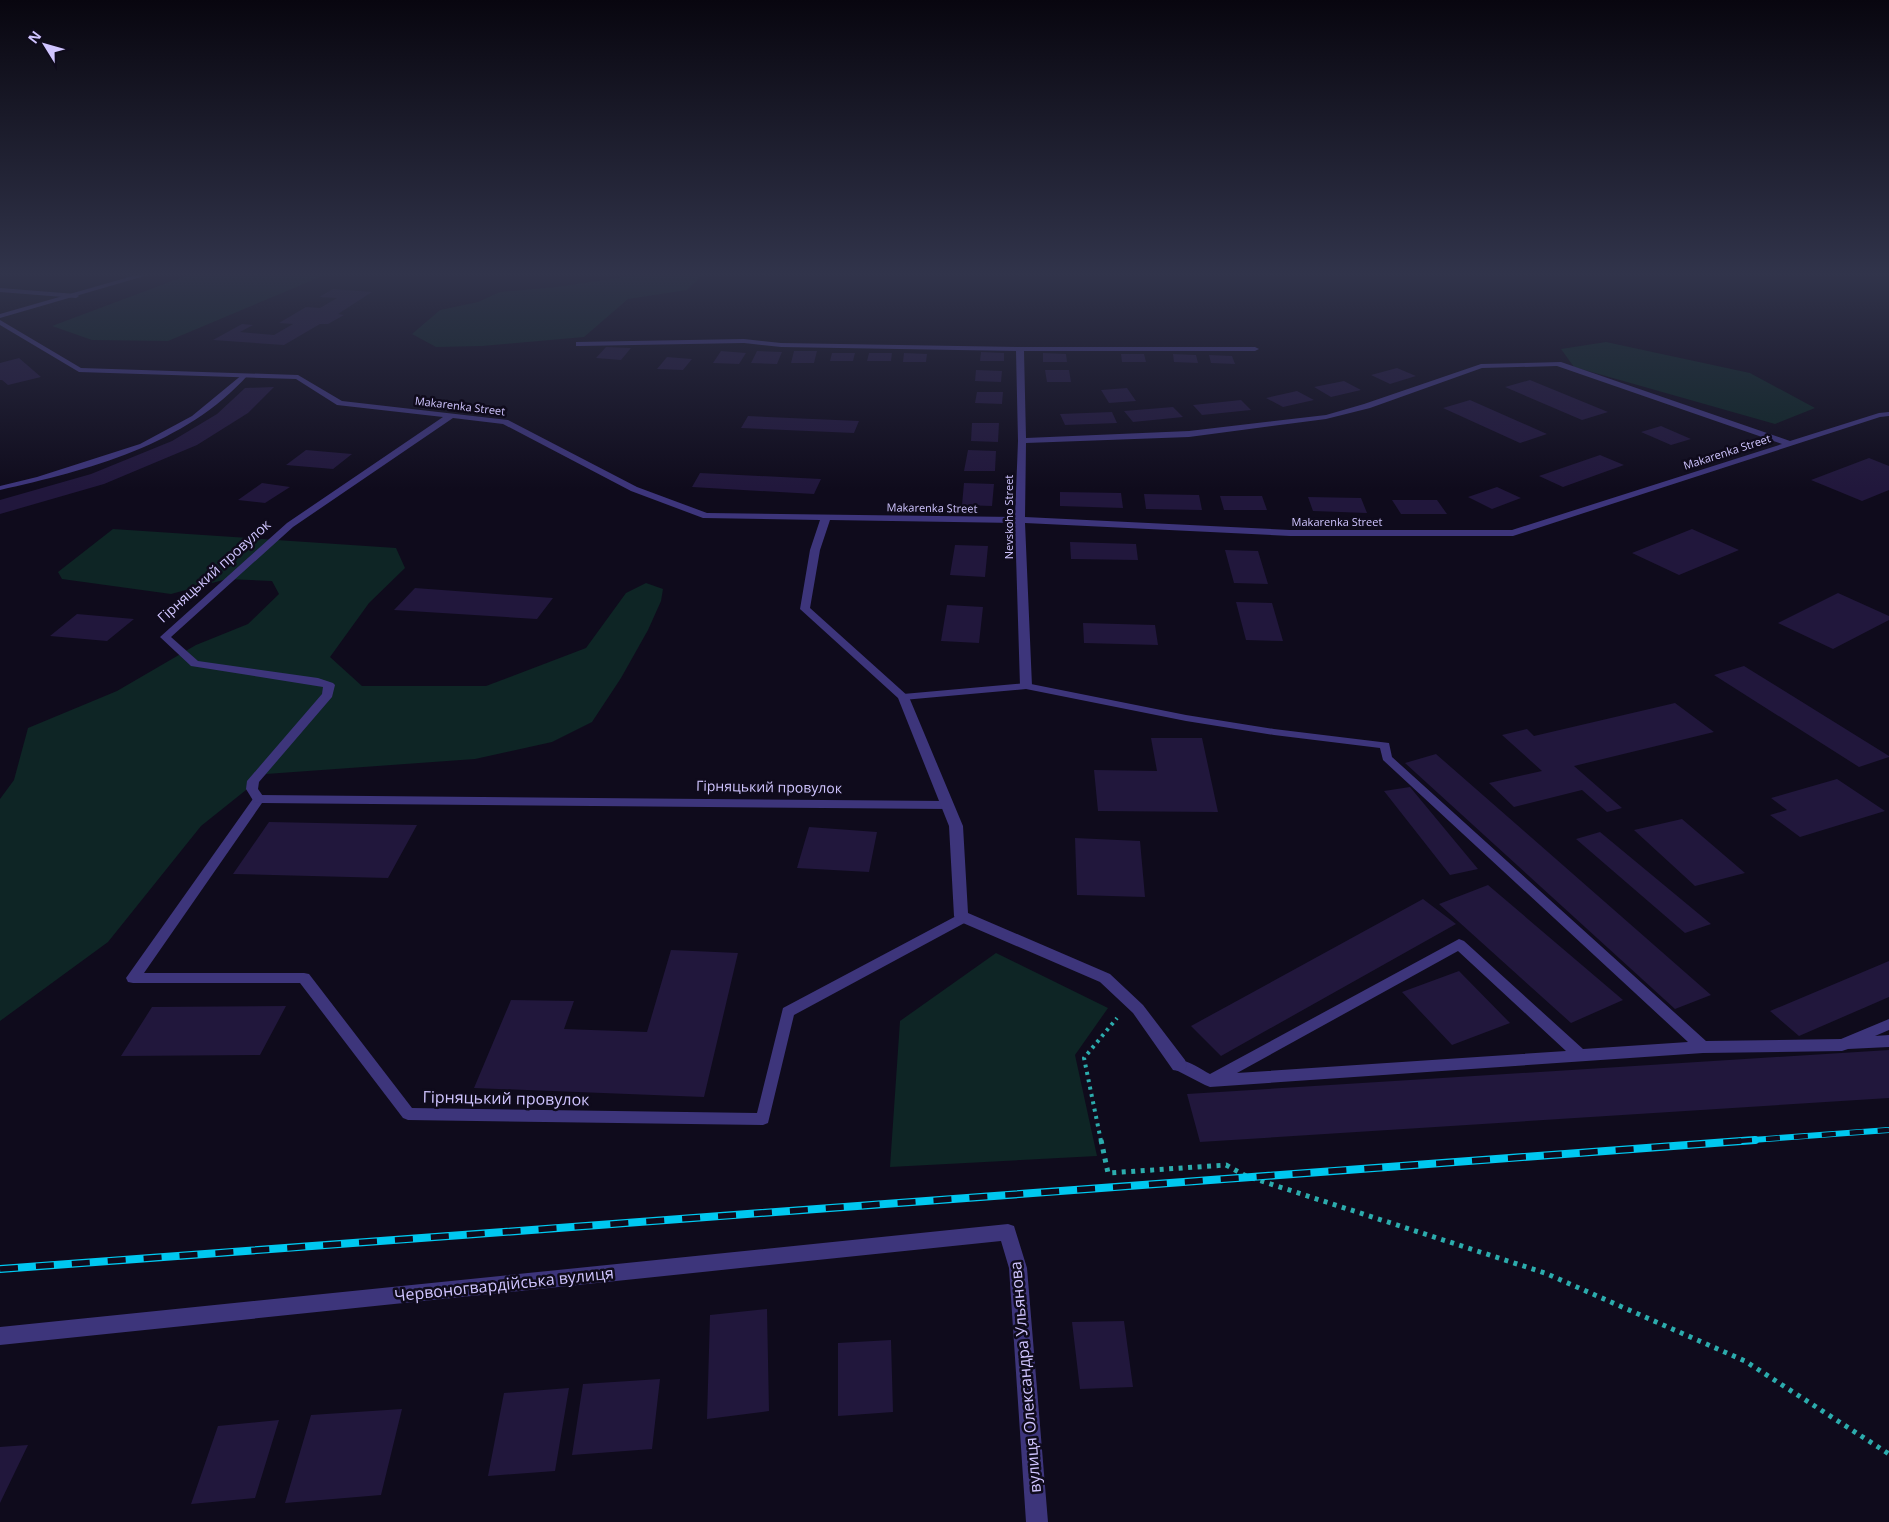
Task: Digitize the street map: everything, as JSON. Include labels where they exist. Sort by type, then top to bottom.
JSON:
[{"type":"street","name":"Makarenka Street","points":[[40,346],[79,370],[298,377],[340,403],[505,422],[634,489],[706,516],[1020,520],[1290,534],[1513,533],[1879,415],[1889,414]]},
{"type":"street","points":[[842,346],[1020,349],[1255,349]]},
{"type":"street","name":"Nevskoho Street","points":[[1020,349],[1022,441],[1020,520],[1026,686]]},
{"type":"street","points":[[1022,441],[1189,434],[1326,417],[1368,406],[1481,366],[1558,364],[1791,444]]},
{"type":"street","name":"Гірняцький провулок","points":[[259,799],[252,789],[253,781],[328,695],[329,685],[195,664],[165,638],[290,525],[451,416]]},
{"type":"street","points":[[826,518],[815,550],[805,609],[903,697],[956,826],[961,916],[1105,978],[1138,1009],[1179,1065]]},
{"type":"street","name":"Червоногвардійська вулиця","points":[[0,1336],[1008,1232]]},
{"type":"street","name":"вулиця Олександра Ульянова","points":[[1008,1232],[1018,1268],[1038,1522]]},
{"type":"lane","points":[[0,488],[39,480],[142,446],[195,418],[245,375]]},
{"type":"lane","points":[[903,697],[1026,686],[1186,718],[1274,732],[1386,745],[1387,758],[1703,1047]]},
{"type":"lane","name":"Гірняцький провулок","points":[[948,805],[259,799],[133,978],[304,978],[408,1114],[763,1119],[788,1012],[965,917]]},
{"type":"lane","points":[[1210,1081],[1459,944],[1581,1056]]},
{"type":"lane","points":[[1842,1045],[1889,1024]]},
{"type":"lane","points":[[1179,1065],[1210,1081],[1703,1047],[1842,1045],[1889,1041]]},
{"type":"path","points":[[1130,1002],[1084,1058],[1108,1173],[1226,1165],[1246,1176],[1545,1273],[1745,1361],[1889,1454]]},
{"type":"green space","points":[[434,346],[481,346],[436,347]]},
{"type":"green space","points":[[1580,346],[1625,346],[1750,373],[1815,408],[1775,424],[1574,367],[1561,349]]},
{"type":"green space","points":[[113,529],[396,548],[405,568],[369,603],[330,657],[362,686],[486,686],[586,648],[626,593],[646,583],[663,589],[661,601],[648,630],[621,678],[592,722],[552,742],[475,759],[266,774],[201,826],[108,942],[0,1021],[0,799],[14,780],[28,728],[117,691],[196,645],[248,624],[279,594],[272,581],[227,579],[171,594],[62,579],[58,572]]},
{"type":"green space","points":[[996,953],[1108,1008],[1075,1055],[1097,1156],[890,1167],[900,1021]]},
{"type":"building","points":[[606,347],[631,348],[621,360],[596,358]]},
{"type":"building","points":[[721,351],[746,353],[739,364],[713,363]]},
{"type":"building","points":[[757,351],[782,352],[777,364],[751,363]]},
{"type":"building","points":[[794,351],[817,351],[814,363],[791,363]]},
{"type":"building","points":[[981,352],[1004,353],[1004,361],[980,361]]},
{"type":"building","points":[[832,353],[855,353],[853,361],[830,361]]},
{"type":"building","points":[[869,353],[892,353],[891,361],[867,361]]},
{"type":"building","points":[[904,353],[927,354],[926,362],[903,362]]},
{"type":"building","points":[[1043,353],[1066,354],[1067,362],[1043,362]]},
{"type":"building","points":[[1121,354],[1144,354],[1146,362],[1122,362]]},
{"type":"building","points":[[1173,354],[1196,355],[1198,363],[1174,362]]},
{"type":"building","points":[[1209,355],[1232,356],[1235,364],[1211,363]]},
{"type":"building","points":[[667,357],[692,359],[683,370],[657,369]]},
{"type":"building","points":[[19,358],[41,377],[8,385],[0,380],[0,363]]},
{"type":"building","points":[[1397,368],[1416,376],[1390,384],[1371,375]]},
{"type":"building","points":[[976,370],[1002,371],[1001,382],[975,381]]},
{"type":"building","points":[[1045,370],[1069,370],[1071,382],[1047,382]]},
{"type":"building","points":[[1530,380],[1608,412],[1582,420],[1505,387]]},
{"type":"building","points":[[1344,381],[1361,390],[1331,397],[1314,387]]},
{"type":"building","points":[[274,387],[248,413],[197,445],[104,484],[0,514],[0,500],[91,474],[172,441],[217,414],[245,388]]},
{"type":"building","points":[[1127,388],[1136,401],[1109,403],[1101,390]]},
{"type":"building","points":[[1297,391],[1314,400],[1283,407],[1266,398]]},
{"type":"building","points":[[977,392],[1003,392],[1002,404],[975,403]]},
{"type":"building","points":[[1241,400],[1251,410],[1202,415],[1193,405]]},
{"type":"building","points":[[1470,400],[1547,434],[1520,443],[1443,408]]},
{"type":"building","points":[[1173,407],[1183,417],[1133,422],[1124,411]]},
{"type":"building","points":[[1112,412],[1117,423],[1065,425],[1060,414]]},
{"type":"building","points":[[748,416],[859,421],[854,433],[741,428]]},
{"type":"building","points":[[972,423],[999,423],[998,442],[971,441]]},
{"type":"building","points":[[1661,426],[1691,439],[1671,445],[1641,432]]},
{"type":"building","points":[[306,450],[352,454],[333,469],[286,465]]},
{"type":"building","points":[[968,450],[996,451],[995,471],[964,471]]},
{"type":"building","points":[[1600,455],[1624,465],[1563,487],[1539,476]]},
{"type":"building","points":[[1869,458],[1889,466],[1889,490],[1862,501],[1811,480]]},
{"type":"building","points":[[700,473],[821,479],[814,494],[692,487]]},
{"type":"building","points":[[262,483],[290,487],[265,503],[238,500]]},
{"type":"building","points":[[964,483],[994,484],[992,506],[962,505]]},
{"type":"building","points":[[1497,487],[1521,498],[1492,509],[1468,497]]},
{"type":"building","points":[[1060,492],[1121,493],[1123,508],[1060,506]]},
{"type":"building","points":[[1144,494],[1199,495],[1202,510],[1146,509]]},
{"type":"building","points":[[1220,496],[1262,496],[1267,510],[1224,510]]},
{"type":"building","points":[[1308,497],[1361,498],[1367,513],[1313,511]]},
{"type":"building","points":[[1392,500],[1437,500],[1447,514],[1401,514]]},
{"type":"building","points":[[1692,529],[1739,550],[1679,575],[1632,553]]},
{"type":"building","points":[[1070,542],[1136,544],[1138,560],[1071,559]]},
{"type":"building","points":[[955,545],[988,546],[985,577],[950,575]]},
{"type":"building","points":[[1225,550],[1258,551],[1268,584],[1234,583]]},
{"type":"building","points":[[415,588],[553,598],[537,619],[394,610]]},
{"type":"building","points":[[1838,593],[1889,616],[1889,620],[1833,649],[1778,623]]},
{"type":"building","points":[[1236,602],[1272,603],[1283,641],[1246,640]]},
{"type":"building","points":[[947,605],[983,607],[979,643],[941,641]]},
{"type":"building","points":[[77,614],[134,619],[107,641],[50,636]]},
{"type":"building","points":[[1083,623],[1155,625],[1158,645],[1084,643]]},
{"type":"building","points":[[1744,666],[1889,757],[1859,767],[1714,675]]},
{"type":"building","points":[[1675,703],[1714,732],[1574,766],[1622,808],[1607,812],[1582,790],[1514,807],[1489,783],[1542,771],[1502,735],[1527,729],[1534,736]]},
{"type":"building","points":[[1151,738],[1202,738],[1218,812],[1098,811],[1094,770],[1157,771]]},
{"type":"building","points":[[1436,754],[1711,995],[1675,1009],[1405,763]]},
{"type":"building","points":[[1837,779],[1885,811],[1800,837],[1770,815],[1787,810],[1771,798]]},
{"type":"building","points":[[1410,787],[1478,869],[1450,875],[1384,791]]},
{"type":"building","points":[[1682,819],[1745,873],[1695,886],[1634,830]]},
{"type":"building","points":[[269,822],[417,825],[388,878],[233,874]]},
{"type":"building","points":[[809,827],[877,832],[869,872],[797,868]]},
{"type":"building","points":[[1600,832],[1711,924],[1685,933],[1576,839]]},
{"type":"building","points":[[1075,838],[1140,841],[1145,897],[1077,895]]},
{"type":"building","points":[[1488,885],[1623,1000],[1571,1023],[1439,904]]},
{"type":"building","points":[[1423,899],[1456,924],[1221,1056],[1191,1026]]},
{"type":"building","points":[[671,950],[738,953],[704,1097],[474,1088],[511,1000],[574,1001],[564,1029],[647,1032]]},
{"type":"building","points":[[1889,961],[1889,997],[1799,1036],[1770,1011]]},
{"type":"building","points":[[1459,971],[1510,1023],[1452,1045],[1402,992]]},
{"type":"building","points":[[286,1006],[260,1055],[121,1056],[152,1007]]},
{"type":"building","points":[[1889,1050],[1889,1098],[1200,1142],[1187,1094]]},
{"type":"building","points":[[767,1309],[769,1411],[707,1419],[710,1315]]},
{"type":"building","points":[[1124,1321],[1133,1387],[1080,1389],[1072,1322]]},
{"type":"building","points":[[891,1340],[893,1412],[838,1416],[838,1343]]},
{"type":"building","points":[[660,1379],[652,1449],[572,1455],[583,1384]]},
{"type":"building","points":[[569,1388],[555,1471],[488,1476],[504,1393]]},
{"type":"building","points":[[402,1409],[381,1495],[285,1503],[311,1415]]},
{"type":"building","points":[[279,1420],[255,1498],[191,1504],[218,1426]]},
{"type":"building","points":[[28,1445],[0,1503],[0,1447]]},
{"type":"railway","points":[[1738,1141],[1889,1130]]},
{"type":"railway","points":[[0,1269],[1755,1140]]}]
